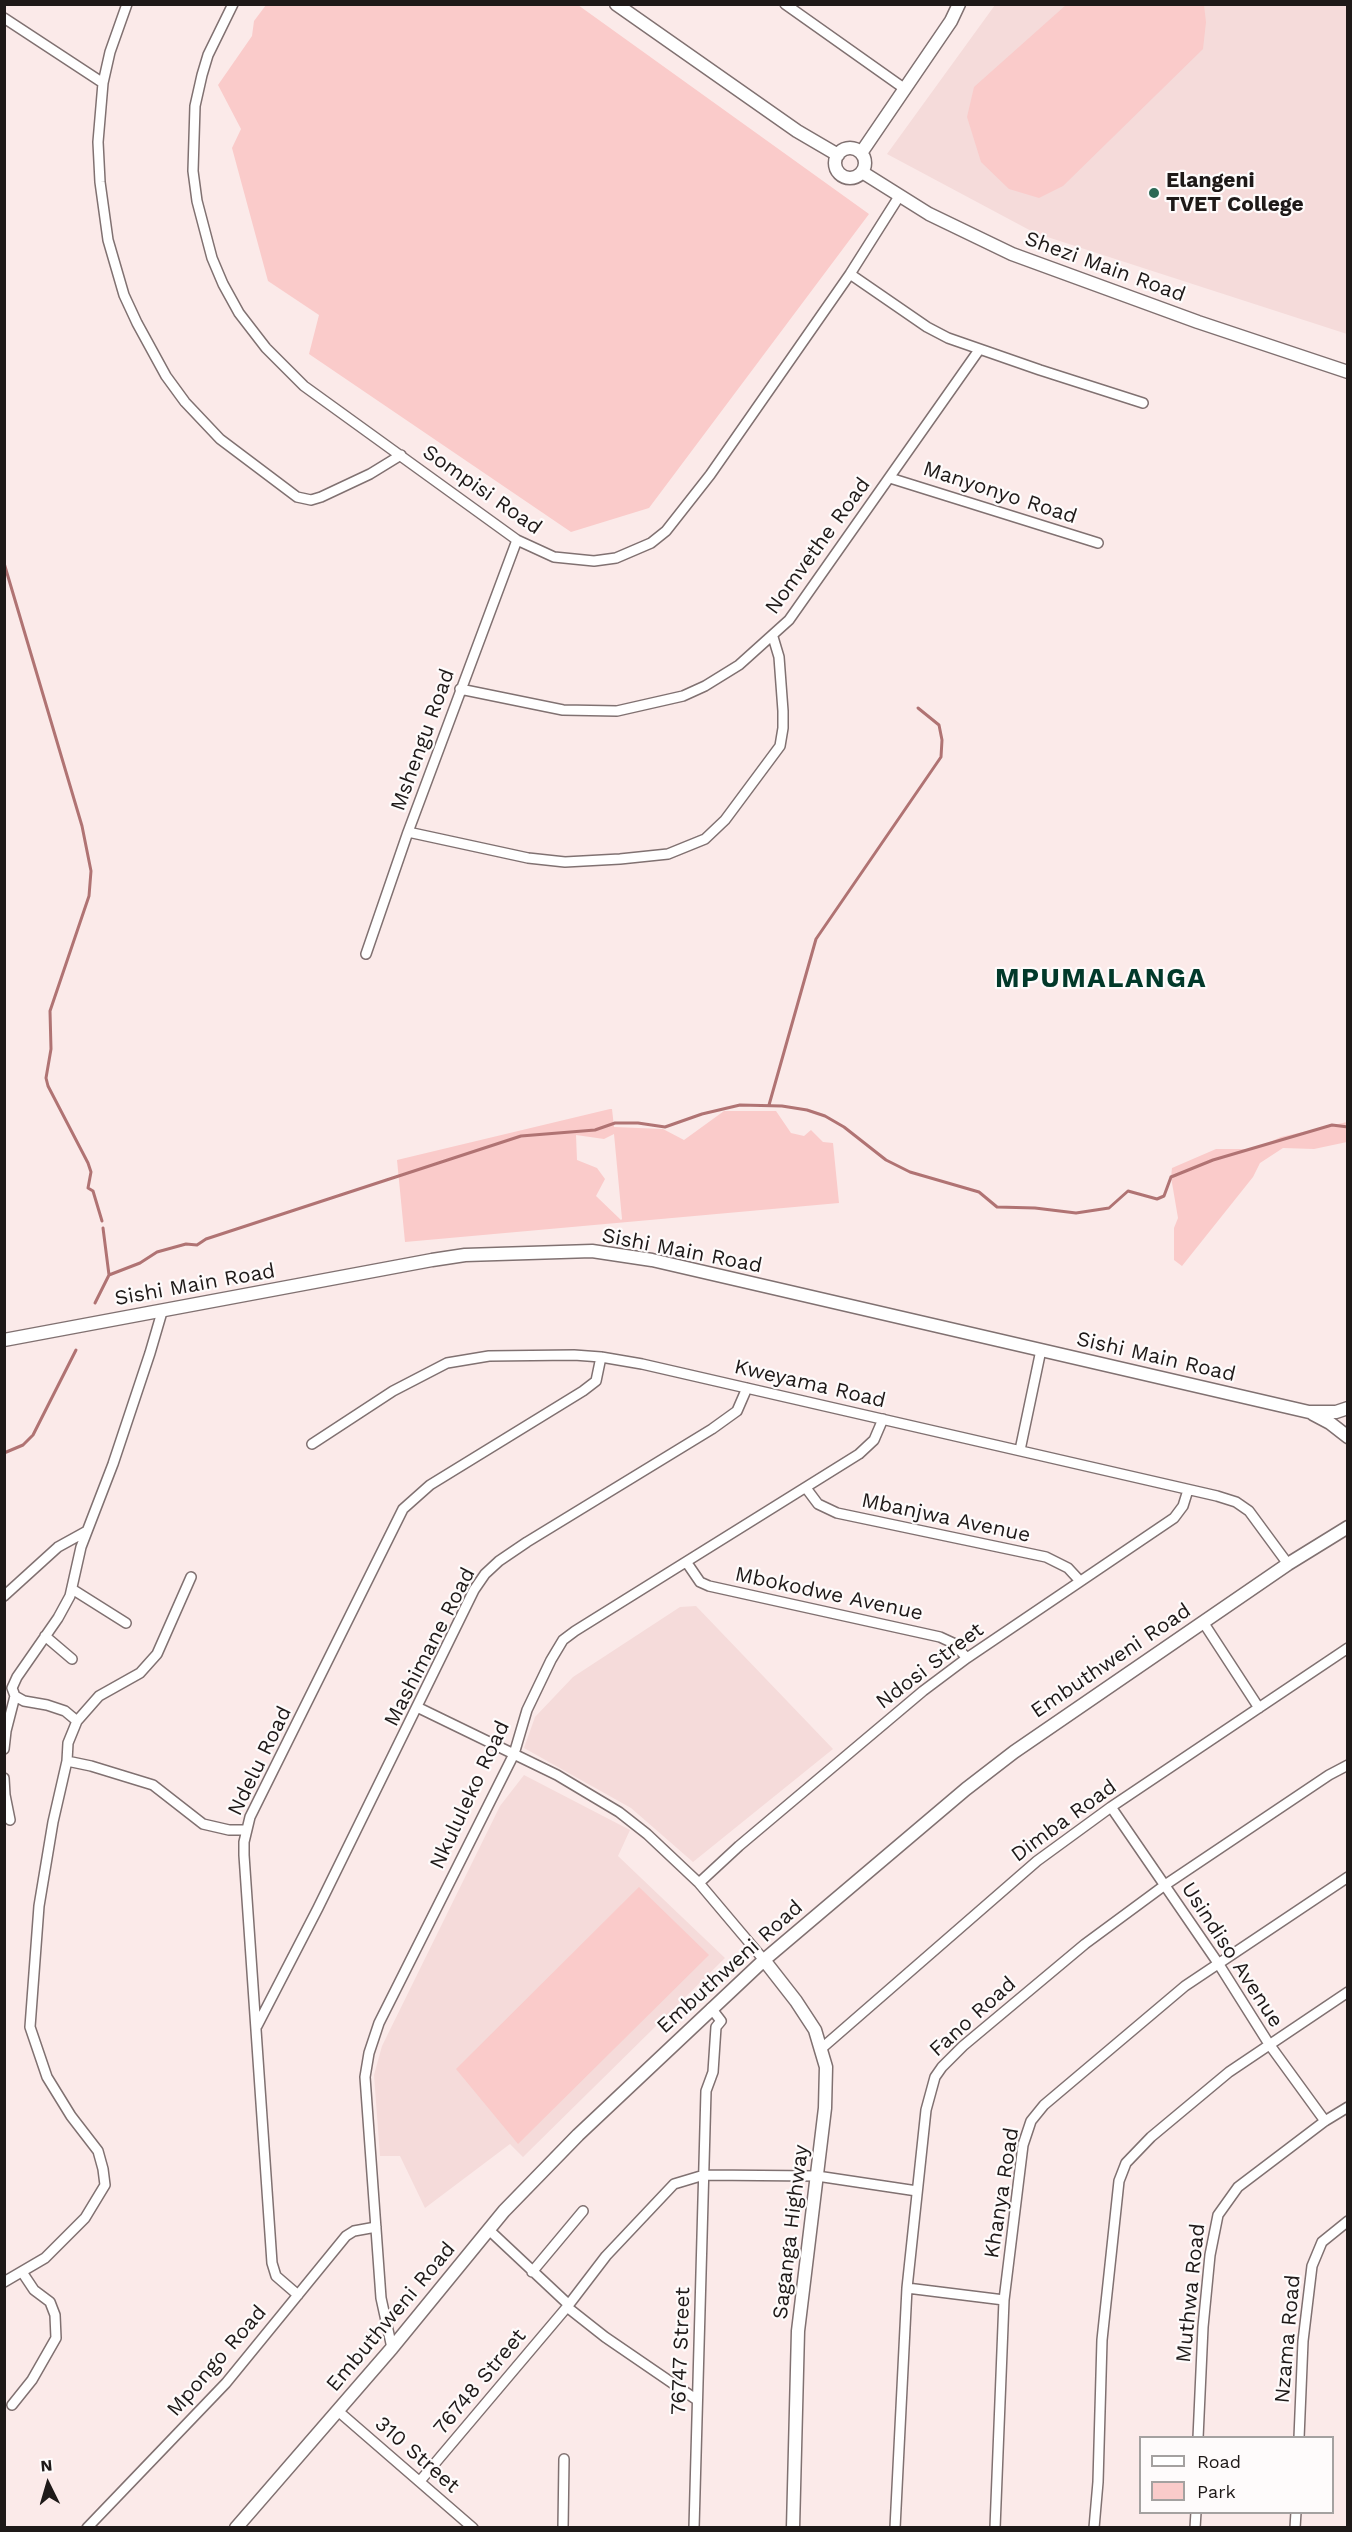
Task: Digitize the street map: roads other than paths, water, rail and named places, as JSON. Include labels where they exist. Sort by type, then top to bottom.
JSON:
[{"type":"street","points":[[127,4],[110,52],[103,83],[98,142],[100,182],[105,224],[114,263],[136,323],[166,376],[184,402],[220,439],[255,468],[297,497],[311,500],[321,497],[370,474],[401,455]]},
{"type":"street","name":"Sompisi Road","points":[[233,4],[208,55],[195,106],[192,138],[197,201],[212,258],[239,313],[285,369],[304,386],[516,540],[554,557],[594,561],[631,553],[651,543],[666,531],[710,475],[850,274],[900,195]]},
{"type":"street","points":[[615,4],[797,130],[838,155]]},
{"type":"street","points":[[785,4],[905,89]]},
{"type":"street","points":[[861,153],[951,21],[958,5]]},
{"type":"street","points":[[4,18],[103,83]]},
{"type":"street","points":[[852,149],[861,153],[865,162],[862,172],[854,177],[840,174],[836,165],[838,155],[842,151],[852,149]]},
{"type":"street","name":"Shezi Main Road","points":[[862,172],[929,214],[1012,254],[1198,322],[1347,372]]},
{"type":"street","points":[[850,274],[927,327],[980,350],[1143,403]]},
{"type":"street","name":"Nomvethe Road","points":[[460,689],[563,710],[617,711],[683,696],[705,686],[739,664],[773,637],[789,620],[980,350]]},
{"type":"street","name":"Manyonyo Road","points":[[890,478],[1098,543]]},
{"type":"street","name":"Mshengu Road","points":[[366,954],[408,832],[516,540]]},
{"type":"street","points":[[408,832],[528,858],[565,862],[668,854],[705,840],[725,820],[780,746],[783,711],[779,657],[773,637]]},
{"type":"street","name":"Sishi Main Road","points":[[4,1340],[465,1255],[592,1251],[651,1260],[1309,1412],[1336,1412],[1347,1408]]},
{"type":"street","points":[[4,1749],[13,1684],[58,1618],[72,1589],[76,1566],[87,1531],[114,1464],[162,1312]]},
{"type":"street","points":[[1020,1450],[1041,1350]]},
{"type":"street","name":"Kweyama Road","points":[[312,1444],[393,1391],[447,1363],[489,1356],[574,1354],[601,1357],[642,1364],[1020,1450],[1236,1502],[1260,1522],[1288,1564]]},
{"type":"street","name":"Ndelu Road","points":[[298,2295],[276,2276],[272,2263],[244,1855],[246,1830],[250,1817],[403,1509],[430,1485],[583,1391],[596,1381],[601,1357]]},
{"type":"street","name":"Mashimane Road","points":[[257,2026],[419,1708],[474,1590],[485,1574],[526,1542],[712,1429],[737,1411],[747,1388]]},
{"type":"street","name":"Sishi Main Road","points":[[1309,1412],[1330,1423],[1347,1437]]},
{"type":"street","name":"Nkululeko Road","points":[[392,2348],[381,2298],[365,2077],[369,2053],[379,2023],[514,1754],[527,1710],[563,1640],[867,1448],[879,1432],[884,1419]]},
{"type":"street","name":"Mbanjwa Avenue","points":[[806,1488],[818,1504],[837,1513],[1046,1557],[1068,1568],[1080,1581]]},
{"type":"street","name":"Ndosi Street","points":[[699,1883],[863,1740],[967,1658],[1174,1518],[1183,1506],[1188,1490]]},
{"type":"street","name":"Embuthweni Road","points":[[236,2528],[392,2348],[504,2211],[578,2135],[764,1960],[966,1789],[1066,1715],[1344,1527]]},
{"type":"street","points":[[4,1596],[58,1548],[87,1531]]},
{"type":"street","name":"Mbokodwe Avenue","points":[[687,1563],[700,1581],[709,1586],[940,1637],[953,1643],[967,1658]]},
{"type":"street","points":[[4,2282],[45,2258],[85,2218],[105,2185],[98,2151],[71,2116],[47,2077],[30,2027],[36,1922],[52,1822],[67,1761],[68,1743],[77,1721],[99,1696],[140,1673],[157,1654],[191,1577]]},
{"type":"street","points":[[4,1587],[18,1584]]},
{"type":"street","points":[[72,1589],[126,1623]]},
{"type":"street","points":[[1203,1622],[1259,1708]]},
{"type":"street","points":[[45,1636],[72,1659]]},
{"type":"street","name":"Dimba Road","points":[[822,2048],[1037,1861],[1112,1807],[1347,1648]]},
{"type":"street","points":[[11,1694],[24,1701],[65,1711],[77,1721]]},
{"type":"street","points":[[419,1708],[557,1775],[619,1812],[647,1834],[699,1883],[764,1960]]},
{"type":"street","points":[[67,1761],[153,1785],[203,1824],[229,1830],[246,1830]]},
{"type":"street","name":"Fano Road","points":[[895,2528],[907,2288],[926,2110],[930,2091],[942,2067],[963,2046],[1084,1944],[1165,1885],[1329,1774],[1347,1766]]},
{"type":"street","points":[[4,1778],[10,1820]]},
{"type":"street","name":"Usindiso Avenue","points":[[1112,1807],[1218,1963],[1269,2044],[1325,2121]]},
{"type":"street","name":"Khanya Road","points":[[995,2528],[1004,2300],[1023,2145],[1031,2121],[1044,2105],[1124,2036],[1218,1963],[1347,1877]]},
{"type":"street","name":"Saganga Highway","points":[[764,1960],[815,2030],[822,2048],[827,2085],[798,2331],[793,2528]]},
{"type":"street","points":[[1094,2528],[1098,2482],[1101,2340],[1122,2172],[1132,2154],[1229,2072],[1347,1992]]},
{"type":"street","name":"76747 Street","points":[[694,2528],[706,2091],[713,2072],[716,2027],[721,2021],[711,2008]]},
{"type":"street","name":"Muthwa Road","points":[[1198,2436],[1204,2317],[1212,2243],[1218,2215],[1238,2187],[1347,2107]]},
{"type":"street","points":[[704,2175],[817,2176],[917,2191]]},
{"type":"street","name":"76748 Street","points":[[420,2481],[568,2306],[606,2256],[667,2189],[682,2180],[704,2175]]},
{"type":"street","points":[[532,2272],[583,2211]]},
{"type":"street","name":"Nzama Road","points":[[1299,2436],[1303,2341],[1312,2266],[1322,2242],[1347,2221]]},
{"type":"street","name":"Mpongo Road","points":[[87,2528],[226,2383],[346,2236],[361,2229],[376,2227]]},
{"type":"street","points":[[489,2230],[568,2306],[605,2337],[697,2400]]},
{"type":"street","points":[[12,2405],[32,2380],[56,2338],[55,2315],[50,2302],[34,2290],[22,2272]]},
{"type":"street","points":[[907,2288],[1004,2300]]},
{"type":"street","name":"310 Street","points":[[338,2411],[472,2528]]},
{"type":"street","points":[[563,2528],[564,2459]]},
{"type":"waterway","points":[[4,563],[82,826],[91,871],[89,896],[50,1011],[51,1049],[46,1078],[88,1163],[91,1172],[88,1188],[93,1191],[102,1221]]},
{"type":"waterway","points":[[769,1105],[816,939],[941,757],[942,740],[939,725],[918,708]]},
{"type":"waterway","points":[[109,1275],[140,1263],[157,1252],[186,1244],[197,1245],[206,1239],[521,1136],[595,1130],[615,1123],[638,1123],[665,1127],[702,1114],[740,1105],[782,1106],[825,1116],[844,1127],[886,1160],[910,1172],[979,1192],[997,1207],[1035,1208],[1076,1213],[1109,1208],[1128,1191],[1157,1199],[1164,1196],[1171,1177],[1213,1160],[1332,1125],[1348,1127]]},
{"type":"waterway","points":[[95,1303],[109,1275],[103,1228]]},
{"type":"waterway","points":[[4,1453],[23,1445],[33,1435],[76,1350]]},
{"type":"place","name":"Elangeni TVET College","points":[[1154,193]]},
{"type":"district","name":"MPUMALANGA","points":[[1101,979]]}]
